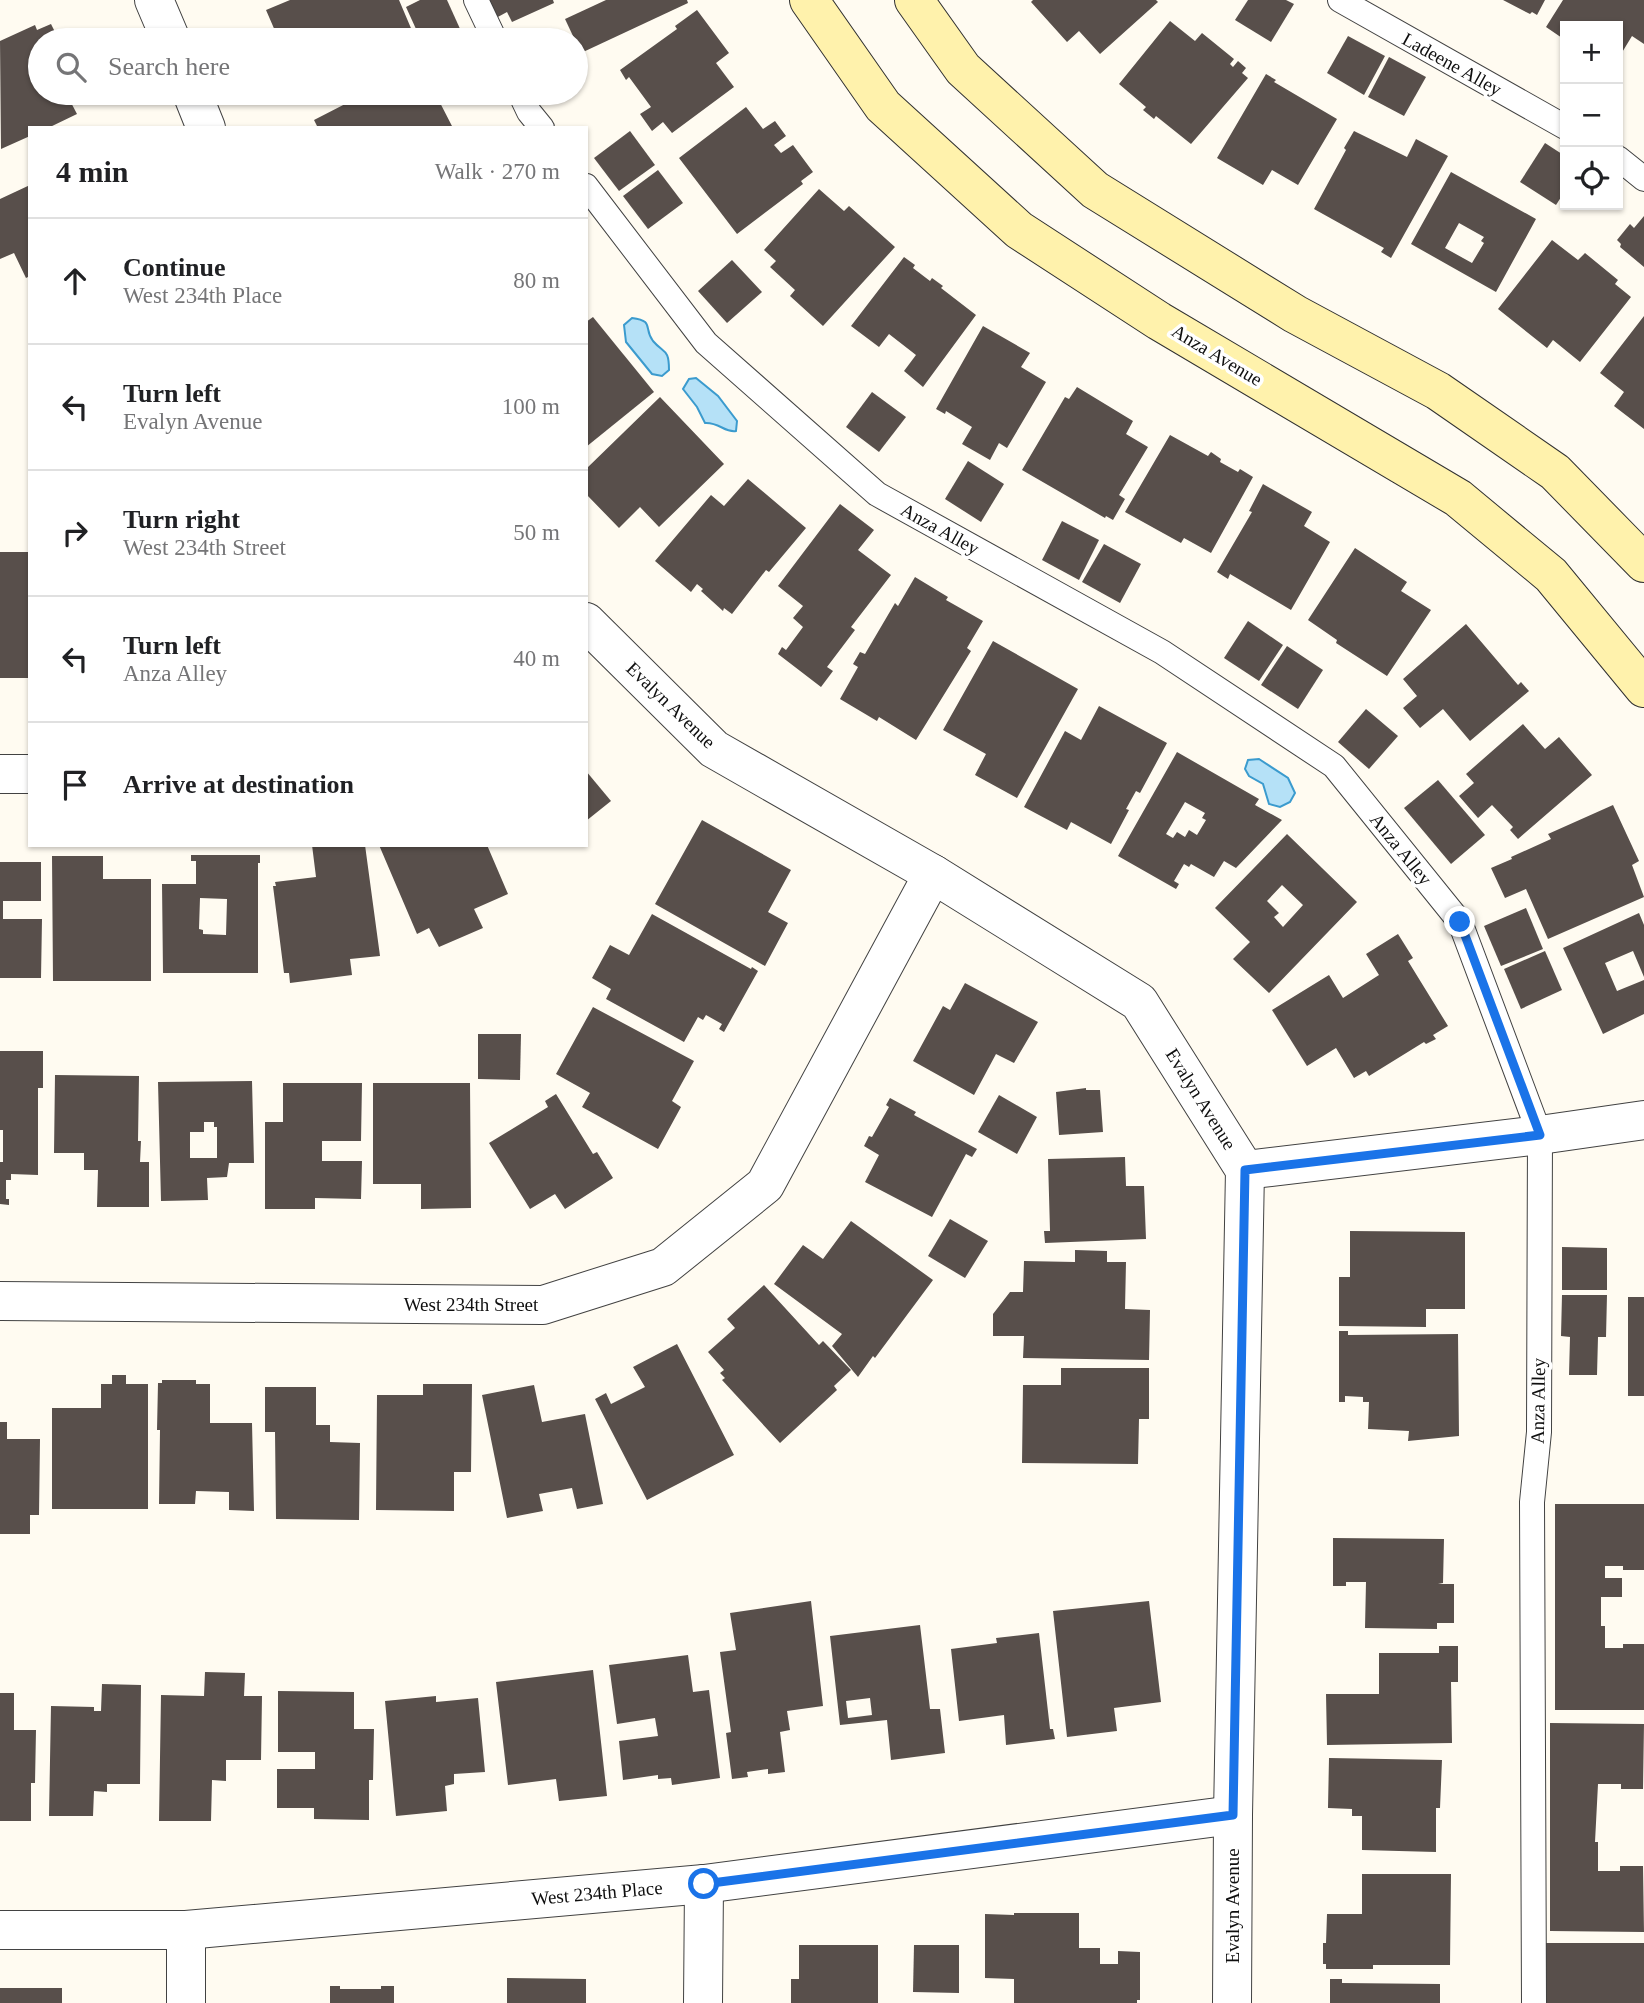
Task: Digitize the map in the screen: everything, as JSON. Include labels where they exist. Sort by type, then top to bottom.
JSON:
[{"type":"main road","name":"Anza Avenue","points":[[809,0],[883,106],[1019,230],[1159,321],[1458,498],[1551,575],[1644,688]]},
{"type":"main road","points":[[914,0],[963,69],[1096,190],[1296,314],[1438,391],[1555,472],[1644,563]]},
{"type":"street","points":[[154,0],[166,28]]},
{"type":"street","points":[[197,105],[205,126]]},
{"type":"street","name":"Evalyn Avenue","points":[[588,624],[714,749],[933,874],[1139,1002],[1245,1170],[1232,2003]]},
{"type":"street","points":[[0,774],[28,774]]},
{"type":"street","name":"West 234th Street","points":[[0,1301],[543,1305],[663,1267],[765,1185],[933,874]]},
{"type":"street","points":[[1245,1170],[1644,1120]]},
{"type":"street","name":"West 234th Place","points":[[0,1930],[186,1930],[704,1884],[1233,1815]]},
{"type":"street","points":[[703,2003],[704,1884]]},
{"type":"street","points":[[186,1930],[186,2003]]},
{"type":"lane","points":[[476,0],[489,28]]},
{"type":"lane","name":"Ladeene Alley","points":[[1340,0],[1560,124]]},
{"type":"lane","points":[[526,105],[540,126]]},
{"type":"lane","points":[[1623,162],[1644,179]]},
{"type":"lane","name":"Anza Alley","points":[[588,190],[706,343],[877,494],[1162,652],[1335,766],[1460,922],[1540,1135],[1539,1432],[1532,1502],[1534,2003]]},
{"type":"water","points":[[632,318],[646,323],[653,341],[667,355],[669,370],[662,376],[652,374],[626,342],[624,325]]},
{"type":"water","points":[[696,378],[718,396],[737,421],[736,431],[705,423],[683,389],[689,379]]},
{"type":"water","points":[[1259,759],[1288,778],[1295,793],[1290,802],[1280,807],[1269,804],[1263,784],[1249,776],[1245,769],[1248,760]]},
{"type":"building","points":[[290,0],[399,0],[411,28],[274,28],[266,10]]},
{"type":"building","points":[[420,0],[447,0],[460,28],[416,28],[406,7]]},
{"type":"building","points":[[553,0],[554,3],[512,22],[507,12],[496,18],[488,1]]},
{"type":"building","points":[[606,0],[687,0],[688,3],[588,50],[588,28],[569,28],[565,19]]},
{"type":"building","points":[[1248,0],[1286,0],[1294,4],[1271,42],[1235,20]]},
{"type":"building","points":[[1503,0],[1545,0],[1537,15]]},
{"type":"building","points":[[1563,0],[1644,0],[1644,44],[1632,36],[1623,51],[1623,21],[1560,21],[1560,37],[1546,27]]},
{"type":"building","points":[[1031,2],[1158,2],[1100,54],[1079,31],[1067,42]]},
{"type":"building","points":[[697,10],[729,53],[716,63],[734,87],[672,133],[663,122],[652,131],[640,114],[651,107],[629,77],[626,80],[620,70],[677,29],[675,26]]},
{"type":"building","points":[[1170,21],[1195,41],[1202,33],[1234,59],[1230,64],[1233,67],[1238,61],[1246,68],[1242,73],[1248,78],[1191,144],[1156,116],[1154,119],[1143,110],[1146,107],[1119,84]]},
{"type":"building","points":[[28,28],[28,105],[72,105],[77,114],[52,126],[28,126],[28,137],[1,149],[0,41]]},
{"type":"building","points":[[1348,36],[1385,56],[1364,95],[1327,73]]},
{"type":"building","points":[[1389,57],[1426,77],[1404,116],[1368,97]]},
{"type":"building","points":[[1266,74],[1276,80],[1274,82],[1337,119],[1298,185],[1272,170],[1263,185],[1217,158]]},
{"type":"building","points":[[343,105],[441,105],[452,126],[317,126],[314,120]]},
{"type":"building","points":[[746,107],[763,129],[775,121],[786,136],[774,145],[781,153],[793,145],[813,172],[801,181],[803,184],[737,234],[679,158]]},
{"type":"building","points":[[630,131],[655,165],[619,191],[594,158]]},
{"type":"building","points":[[1354,131],[1407,157],[1416,139],[1448,156],[1391,258],[1381,252],[1384,248],[1314,209]]},
{"type":"building","points":[[1545,143],[1560,153],[1560,199],[1556,205],[1520,182]]},
{"type":"building","points":[[658,170],[683,203],[648,229],[623,196]]},
{"type":"building","points":[[1451,172],[1536,219],[1496,292],[1411,244]],"holes":[[[1459,223],[1484,237],[1481,241],[1484,243],[1472,263],[1445,248]]]},
{"type":"building","points":[[28,186],[26,278],[14,253],[0,259],[0,199]]},
{"type":"building","points":[[819,189],[844,211],[849,206],[895,247],[823,326],[790,296],[795,290],[770,267],[776,261],[764,250]]},
{"type":"building","points":[[1644,216],[1644,267],[1620,247],[1621,244],[1617,240],[1630,224],[1634,228]]},
{"type":"building","points":[[1552,240],[1578,260],[1585,253],[1618,280],[1615,284],[1631,297],[1580,362],[1553,340],[1547,348],[1498,309]]},
{"type":"building","points":[[904,257],[915,265],[913,268],[930,281],[932,278],[943,286],[941,288],[976,315],[923,387],[904,371],[916,355],[889,334],[879,347],[851,326]]},
{"type":"building","points":[[732,260],[762,292],[727,323],[698,291]]},
{"type":"building","points":[[1644,316],[1644,429],[1614,406],[1624,392],[1600,373]]},
{"type":"building","points":[[593,317],[654,392],[588,445],[588,321]]},
{"type":"building","points":[[983,326],[1030,353],[1021,367],[1046,382],[1007,448],[999,443],[990,460],[962,444],[972,427],[946,411],[945,414],[936,409]]},
{"type":"building","points":[[1077,387],[1133,421],[1126,434],[1148,447],[1119,495],[1125,499],[1113,520],[1022,470],[1065,397],[1069,399]]},
{"type":"building","points":[[872,392],[906,417],[879,452],[846,427]]},
{"type":"building","points":[[660,397],[724,464],[659,527],[640,507],[619,528],[588,496],[588,467]]},
{"type":"building","points":[[1170,435],[1208,456],[1211,452],[1221,459],[1220,462],[1253,477],[1211,553],[1184,538],[1181,543],[1125,512]]},
{"type":"building","points":[[968,461],[1004,484],[981,522],[945,499]]},
{"type":"building","points":[[748,479],[806,528],[769,572],[766,570],[732,614],[724,608],[723,611],[697,584],[691,592],[655,561],[711,495],[724,506]]},
{"type":"building","points":[[1263,484],[1312,512],[1304,526],[1330,542],[1291,610],[1230,574],[1228,579],[1217,572],[1252,512],[1249,511]]},
{"type":"building","points":[[840,504],[874,530],[858,550],[891,575],[851,627],[855,630],[827,667],[833,671],[821,687],[778,654],[782,647],[786,650],[803,627],[793,618],[803,606],[778,586]]},
{"type":"building","points":[[1062,521],[1099,540],[1079,580],[1042,560]]},
{"type":"building","points":[[1104,544],[1141,564],[1120,603],[1082,582]]},
{"type":"building","points":[[1355,548],[1407,582],[1401,591],[1431,610],[1387,676],[1336,643],[1337,640],[1308,620]]},
{"type":"building","points":[[0,552],[28,552],[28,678],[0,678]]},
{"type":"building","points":[[915,577],[948,597],[946,600],[983,621],[967,648],[971,651],[916,740],[879,717],[877,721],[840,699],[858,667],[853,664],[860,652],[865,654],[895,603],[898,606]]},
{"type":"building","points":[[1248,621],[1283,645],[1259,681],[1224,658]]},
{"type":"building","points":[[1466,624],[1518,685],[1521,682],[1529,691],[1470,741],[1443,709],[1420,728],[1403,708],[1417,696],[1403,679]]},
{"type":"building","points":[[993,641],[1078,689],[1017,798],[975,775],[986,754],[943,730]]},
{"type":"building","points":[[1287,646],[1323,670],[1298,709],[1261,685]]},
{"type":"building","points":[[1099,706],[1167,743],[1140,793],[1136,791],[1126,809],[1129,810],[1111,844],[1071,822],[1067,830],[1024,807],[1065,731],[1081,740]]},
{"type":"building","points":[[1366,709],[1398,736],[1369,769],[1338,742]]},
{"type":"building","points":[[1523,724],[1545,749],[1559,737],[1592,775],[1518,839],[1510,830],[1513,827],[1492,805],[1478,818],[1459,796],[1474,783],[1466,774]]},
{"type":"building","points":[[1177,752],[1259,799],[1255,805],[1282,820],[1236,868],[1224,861],[1214,877],[1191,864],[1189,867],[1184,864],[1174,881],[1179,884],[1176,889],[1118,856]],"holes":[[[1185,802],[1205,813],[1202,818],[1206,820],[1197,835],[1189,830],[1185,837],[1177,832],[1173,838],[1166,834]]]},
{"type":"building","points":[[588,773],[611,801],[588,819]]},
{"type":"building","points":[[1438,780],[1485,835],[1451,864],[1404,808]]},
{"type":"building","points":[[1613,805],[1639,861],[1632,865],[1644,897],[1548,939],[1526,889],[1505,898],[1491,868],[1551,839],[1548,834]]},
{"type":"building","points":[[702,820],[791,870],[768,912],[788,923],[765,966],[655,904]]},
{"type":"building","points":[[1287,834],[1357,902],[1269,993],[1233,959],[1250,942],[1215,908]],"holes":[[[1282,885],[1303,905],[1283,927],[1274,917],[1279,913],[1267,901]]]},
{"type":"building","points":[[312,847],[365,847],[380,956],[350,959],[352,975],[290,983],[289,973],[284,973],[273,886],[276,886],[275,882],[316,877]]},
{"type":"building","points":[[380,847],[488,847],[508,894],[474,909],[483,928],[439,947],[429,928],[417,934]]},
{"type":"building","points":[[191,855],[260,855],[258,973],[163,973],[162,884],[196,884],[196,861],[191,861]],"holes":[[[200,898],[227,899],[226,935],[203,934],[203,930],[199,929]]]},
{"type":"building","points":[[52,856],[103,856],[103,879],[151,879],[151,981],[53,981]]},
{"type":"building","points":[[0,862],[41,862],[41,901],[3,901],[3,919],[42,919],[41,978],[0,978]]},
{"type":"building","points":[[1526,908],[1543,949],[1501,966],[1484,926]]},
{"type":"building","points":[[1639,913],[1644,925],[1644,977],[1633,951],[1605,963],[1617,991],[1644,980],[1644,1014],[1603,1034],[1563,948]]},
{"type":"building","points":[[652,914],[758,971],[724,1032],[719,1029],[722,1024],[706,1015],[703,1020],[698,1017],[684,1042],[606,999],[611,989],[592,978],[610,945],[629,955]]},
{"type":"building","points":[[1398,934],[1413,958],[1408,961],[1448,1026],[1433,1035],[1436,1039],[1426,1044],[1424,1042],[1369,1076],[1366,1071],[1354,1078],[1336,1048],[1307,1066],[1272,1010],[1329,975],[1343,998],[1379,975],[1366,954]]},
{"type":"building","points":[[1545,951],[1562,990],[1521,1009],[1504,969]]},
{"type":"building","points":[[965,983],[1038,1022],[1014,1063],[996,1054],[974,1095],[913,1061],[943,1006],[950,1010]]},
{"type":"building","points":[[593,1007],[694,1061],[672,1101],[681,1107],[658,1149],[582,1107],[590,1093],[556,1074]]},
{"type":"building","points":[[478,1034],[521,1034],[520,1080],[478,1079]]},
{"type":"building","points":[[0,1051],[43,1051],[43,1088],[38,1088],[38,1175],[11,1174],[11,1180],[6,1180],[6,1199],[9,1199],[9,1205],[0,1204],[3,1130],[0,1130]]},
{"type":"building","points":[[55,1075],[139,1076],[138,1141],[141,1141],[140,1162],[149,1162],[149,1207],[97,1207],[98,1170],[84,1170],[84,1153],[54,1153]]},
{"type":"building","points":[[252,1081],[254,1163],[229,1163],[227,1177],[207,1178],[208,1200],[161,1201],[158,1082]],"holes":[[[204,1122],[214,1122],[214,1127],[217,1127],[217,1158],[190,1158],[190,1132],[204,1132]]]},
{"type":"building","points":[[283,1083],[362,1083],[361,1141],[322,1141],[322,1161],[362,1161],[361,1199],[315,1198],[315,1209],[265,1209],[265,1122],[283,1122]]},
{"type":"building","points":[[373,1083],[470,1083],[471,1208],[421,1209],[421,1184],[373,1184]]},
{"type":"building","points":[[1086,1088],[1100,1090],[1103,1132],[1059,1135],[1056,1092]]},
{"type":"building","points":[[556,1094],[593,1154],[597,1152],[613,1178],[565,1209],[555,1194],[530,1209],[489,1143],[548,1107],[545,1101]]},
{"type":"building","points":[[999,1095],[1037,1117],[1017,1154],[978,1132]]},
{"type":"building","points":[[890,1098],[916,1112],[914,1115],[977,1149],[972,1157],[966,1154],[932,1217],[865,1182],[879,1155],[864,1146],[889,1107],[886,1105]]},
{"type":"building","points":[[1125,1157],[1126,1186],[1144,1186],[1146,1239],[1045,1243],[1044,1231],[1050,1231],[1048,1159]]},
{"type":"building","points":[[950,1219],[988,1241],[965,1278],[928,1256]]},
{"type":"building","points":[[851,1221],[933,1280],[858,1377],[832,1346],[842,1334],[774,1284],[803,1245],[823,1259]]},
{"type":"building","points":[[1350,1231],[1465,1232],[1465,1309],[1426,1309],[1426,1327],[1339,1326],[1339,1277],[1350,1277]]},
{"type":"building","points":[[1562,1247],[1607,1248],[1607,1290],[1562,1290]]},
{"type":"building","points":[[1075,1250],[1107,1251],[1107,1262],[1126,1262],[1125,1309],[1150,1310],[1149,1360],[1023,1358],[1024,1336],[993,1336],[993,1314],[1010,1292],[1023,1292],[1024,1261],[1075,1262]]},
{"type":"building","points":[[764,1285],[819,1345],[823,1341],[851,1370],[834,1386],[837,1390],[780,1443],[722,1380],[725,1378],[720,1373],[724,1370],[708,1352],[735,1328],[727,1319]]},
{"type":"building","points":[[1562,1295],[1607,1295],[1606,1337],[1598,1337],[1597,1375],[1569,1375],[1570,1337],[1561,1336]]},
{"type":"building","points":[[1628,1297],[1644,1297],[1644,1396],[1628,1396]]},
{"type":"building","points":[[1339,1331],[1348,1331],[1348,1335],[1458,1334],[1459,1436],[1408,1441],[1409,1431],[1368,1429],[1369,1402],[1363,1402],[1363,1397],[1345,1396],[1345,1402],[1339,1402]]},
{"type":"building","points":[[677,1344],[734,1455],[647,1500],[595,1399],[606,1393],[611,1404],[645,1387],[633,1367]]},
{"type":"building","points":[[1061,1368],[1149,1368],[1149,1419],[1139,1419],[1138,1464],[1022,1463],[1023,1385],[1061,1385]]},
{"type":"building","points":[[112,1375],[126,1375],[126,1384],[148,1384],[148,1509],[52,1509],[52,1408],[101,1408],[101,1384],[112,1384]]},
{"type":"building","points":[[162,1380],[196,1380],[196,1384],[210,1384],[210,1423],[252,1423],[254,1511],[229,1510],[229,1492],[196,1491],[195,1504],[159,1504],[158,1383],[162,1383]]},
{"type":"building","points":[[423,1384],[472,1384],[471,1472],[454,1472],[454,1511],[376,1510],[377,1395],[423,1395]]},
{"type":"building","points":[[534,1385],[542,1422],[585,1414],[603,1504],[577,1509],[572,1488],[539,1494],[543,1511],[507,1518],[482,1395]]},
{"type":"building","points":[[265,1387],[316,1387],[316,1425],[330,1425],[330,1442],[360,1443],[359,1520],[276,1519],[275,1432],[265,1432]]},
{"type":"building","points":[[0,1422],[7,1422],[7,1439],[40,1439],[39,1515],[30,1515],[30,1534],[0,1534]]},
{"type":"building","points":[[1555,1504],[1644,1504],[1644,1570],[1623,1570],[1623,1566],[1605,1566],[1605,1578],[1622,1578],[1622,1597],[1601,1597],[1601,1626],[1605,1626],[1605,1648],[1623,1648],[1623,1644],[1644,1644],[1644,1710],[1555,1710]]},
{"type":"building","points":[[1333,1538],[1444,1539],[1443,1583],[1438,1584],[1454,1584],[1454,1623],[1437,1623],[1437,1629],[1365,1628],[1366,1582],[1346,1582],[1346,1586],[1333,1586]]},
{"type":"building","points":[[811,1601],[823,1706],[787,1711],[790,1730],[780,1732],[785,1772],[768,1774],[768,1769],[747,1772],[748,1777],[732,1779],[726,1733],[731,1732],[720,1652],[736,1650],[730,1613]]},
{"type":"building","points":[[1149,1601],[1161,1702],[1114,1708],[1117,1731],[1067,1737],[1053,1611]]},
{"type":"building","points":[[920,1625],[930,1709],[940,1709],[945,1753],[891,1760],[887,1720],[840,1725],[830,1636]],"holes":[[[870,1698],[872,1715],[848,1718],[846,1701]]]},
{"type":"building","points":[[1039,1633],[1050,1729],[1053,1729],[1055,1739],[1006,1745],[1004,1715],[959,1721],[951,1649],[997,1643],[996,1638]]},
{"type":"building","points":[[1439,1646],[1458,1646],[1458,1682],[1451,1682],[1452,1743],[1327,1745],[1326,1694],[1379,1694],[1379,1653],[1439,1653]]},
{"type":"building","points":[[688,1655],[693,1692],[709,1690],[720,1778],[672,1785],[671,1778],[658,1779],[658,1775],[623,1780],[619,1741],[658,1736],[655,1718],[617,1724],[609,1665]]},
{"type":"building","points":[[593,1670],[607,1796],[559,1801],[556,1779],[508,1785],[496,1682]]},
{"type":"building","points":[[205,1672],[245,1673],[244,1696],[262,1696],[261,1760],[226,1760],[226,1781],[212,1780],[211,1821],[159,1821],[161,1695],[204,1696]]},
{"type":"building","points":[[102,1684],[141,1685],[140,1784],[107,1784],[107,1792],[94,1791],[93,1816],[49,1816],[51,1706],[94,1707],[94,1711],[101,1711]]},
{"type":"building","points":[[278,1691],[354,1692],[354,1729],[374,1729],[373,1780],[369,1780],[369,1820],[314,1819],[314,1808],[277,1808],[277,1769],[315,1769],[315,1752],[278,1752]]},
{"type":"building","points":[[0,1693],[14,1693],[14,1730],[36,1730],[31,1821],[0,1821]]},
{"type":"building","points":[[436,1696],[436,1702],[478,1698],[485,1772],[454,1774],[454,1784],[445,1786],[447,1811],[396,1816],[385,1701]]},
{"type":"building","points":[[1550,1723],[1644,1724],[1643,1789],[1621,1789],[1621,1784],[1598,1784],[1595,1842],[1598,1842],[1598,1871],[1620,1871],[1620,1866],[1643,1866],[1644,1932],[1550,1931]]},
{"type":"building","points":[[1329,1758],[1442,1760],[1440,1808],[1436,1808],[1436,1852],[1362,1850],[1362,1816],[1352,1816],[1352,1809],[1328,1808]]},
{"type":"building","points":[[1362,1874],[1451,1874],[1450,1965],[1373,1965],[1373,1969],[1326,1969],[1326,1964],[1323,1964],[1323,1943],[1326,1943],[1327,1914],[1362,1914]]},
{"type":"building","points":[[1079,1913],[1079,1948],[1100,1948],[1100,1964],[1118,1964],[1118,1951],[1140,1952],[1140,2000],[1137,2000],[1137,2003],[1014,2003],[1014,1979],[985,1978],[985,1914]]},
{"type":"building","points":[[1546,1943],[1644,1943],[1644,2003],[1546,2003]]},
{"type":"building","points":[[799,1945],[878,1945],[878,2003],[791,2003],[791,1979],[799,1979]]},
{"type":"building","points":[[914,1945],[959,1945],[959,1993],[913,1992]]},
{"type":"building","points":[[507,1978],[586,1979],[586,2003],[507,2003]]},
{"type":"building","points":[[1330,1979],[1342,1979],[1342,1983],[1440,1984],[1440,2003],[1330,2003]]},
{"type":"building","points":[[330,1986],[340,1986],[340,1989],[381,1989],[381,1986],[394,1986],[394,2003],[330,2003]]},
{"type":"building","points":[[0,1988],[62,1988],[62,2003],[0,2003]]},
{"type":"route","points":[[704,1884],[1233,1815],[1245,1170],[1540,1135],[1460,922]]}]
